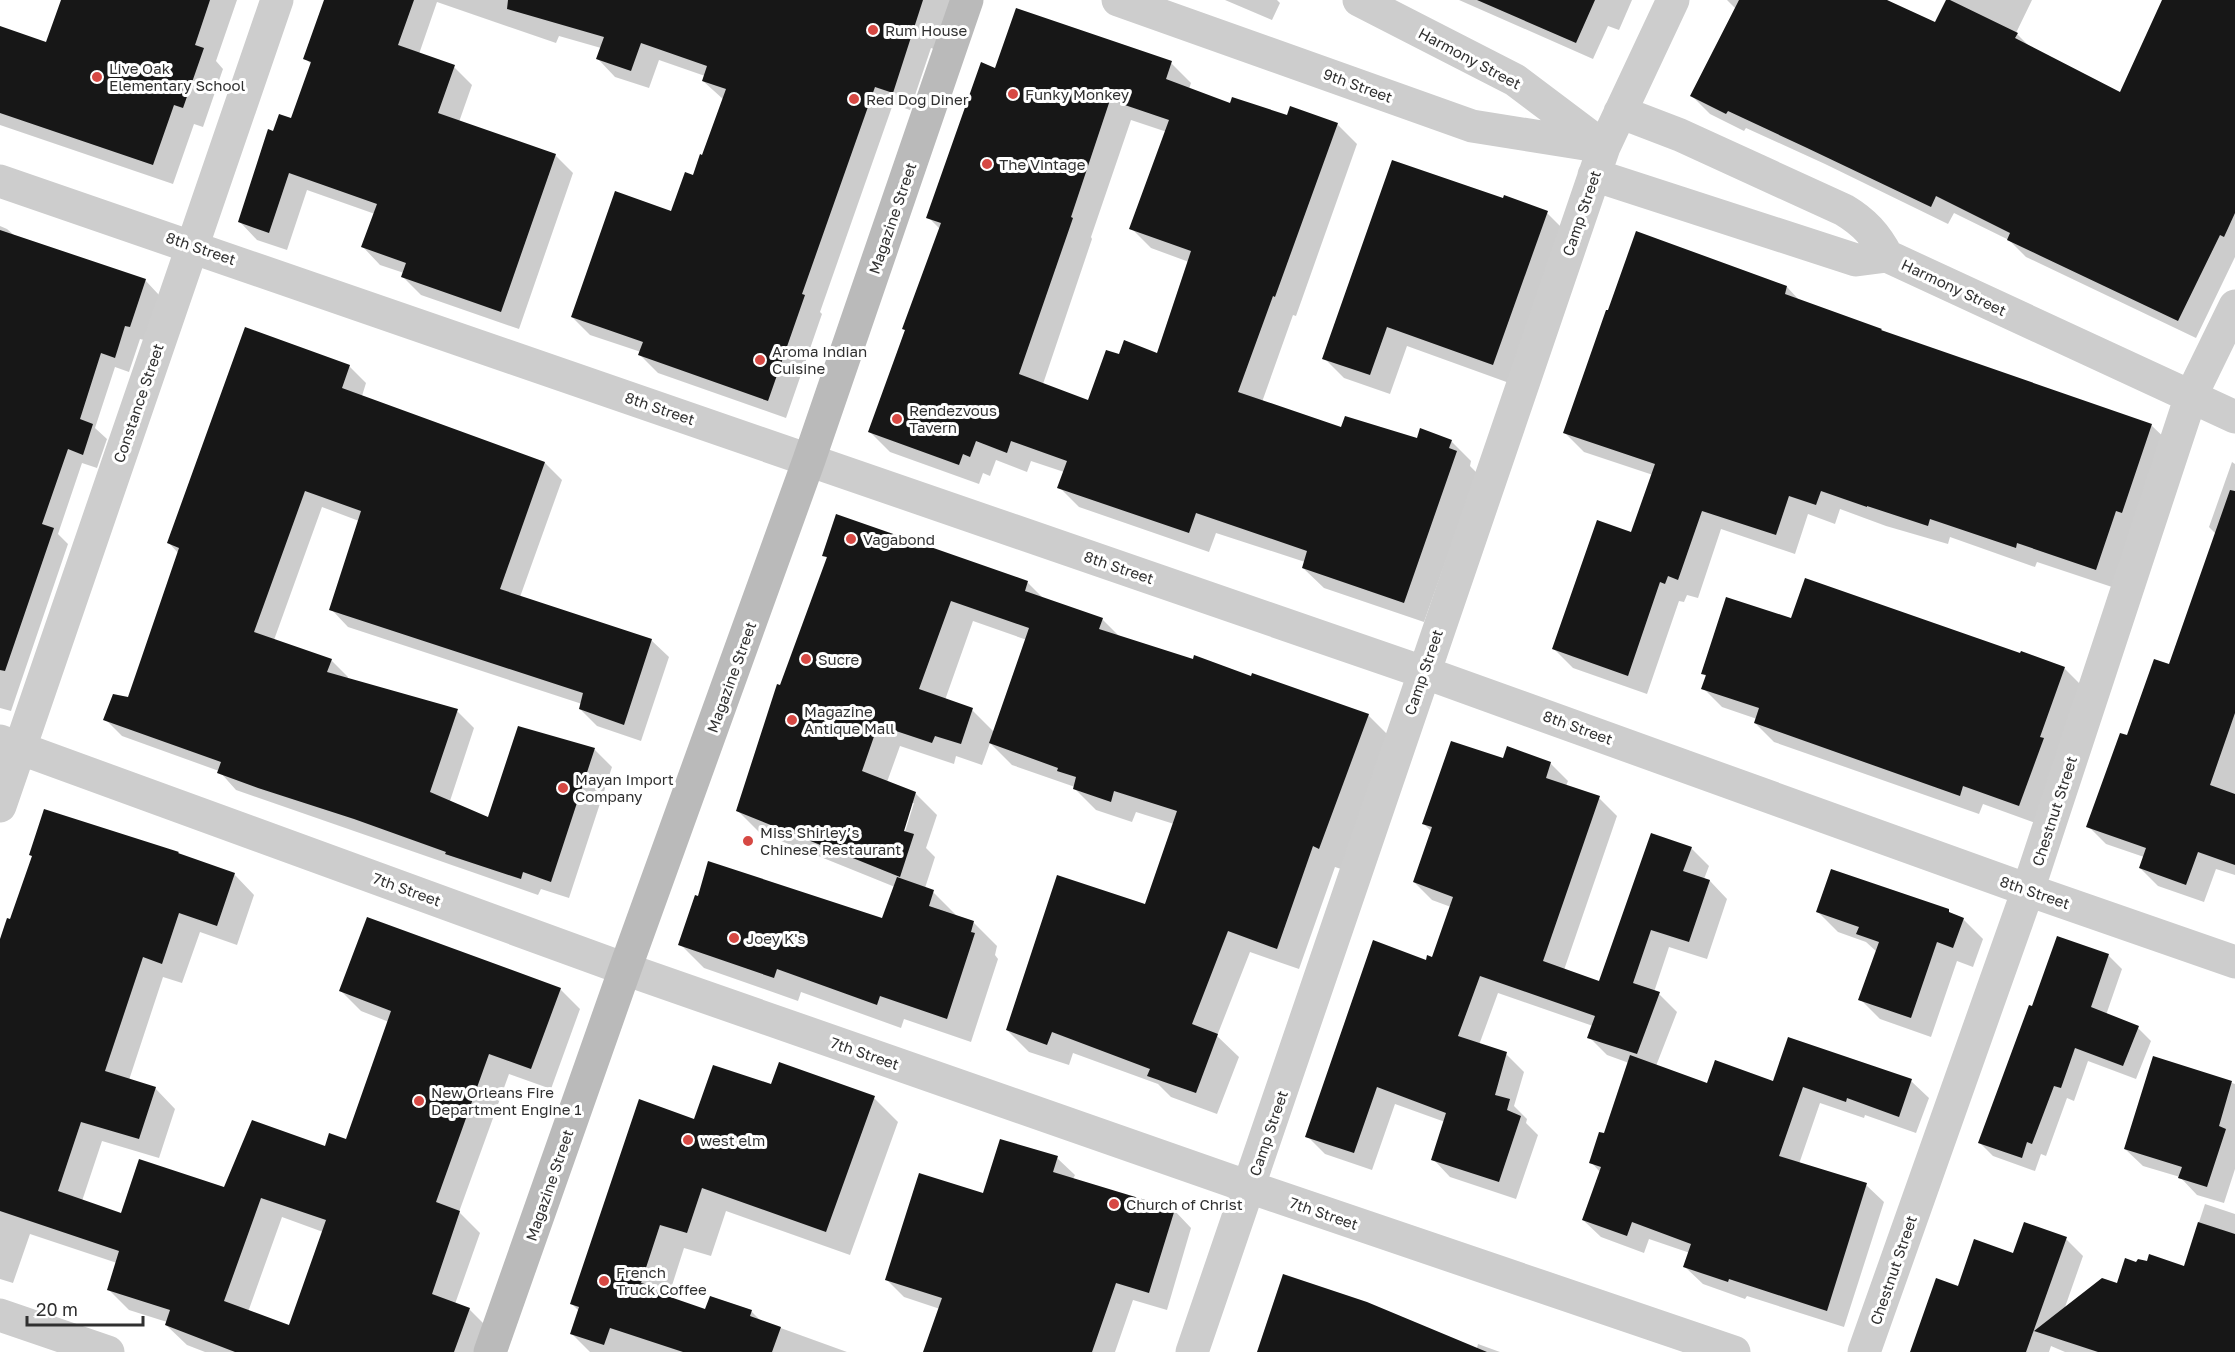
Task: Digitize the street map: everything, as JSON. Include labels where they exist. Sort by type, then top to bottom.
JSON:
[{"type":"street","name":"Constance Street","points":[[0,806],[10,745],[192,245],[277,0]]},
{"type":"street","name":"Magazine Street","points":[[490,1352],[625,969],[809,460],[967,0]]},
{"type":"street","name":"9th Street","points":[[1118,0],[1472,126],[1599,161]]},
{"type":"street","name":"Harmony Street","points":[[1359,0],[1515,80],[1599,161],[1856,260],[1887,256],[2235,417]]},
{"type":"street","name":"Camp Street","points":[[1192,1352],[1599,161],[1673,0]]},
{"type":"street","points":[[1620,112],[1680,135],[1844,210],[1868,227],[1887,256]]},
{"type":"street","name":"8th Street","points":[[0,181],[192,245],[1423,672],[2028,890],[2235,962]]},
{"type":"street","name":"Chestnut Street","points":[[1864,1352],[2028,890],[2191,396],[2235,306]]},
{"type":"street","name":"7th Street","points":[[10,745],[625,969],[1249,1187],[1734,1352]]},
{"type":"street","points":[[0,1315],[108,1352]]},
{"type":"building","name":"Live Oak Elementary School","points":[[61,0],[210,0],[195,45],[204,48],[183,108],[174,105],[153,165],[0,113],[0,26],[46,42]]},
{"type":"building","points":[[324,0],[414,0],[398,45],[455,65],[438,113],[556,154],[501,312],[401,277],[406,263],[361,247],[377,204],[289,173],[269,233],[238,222],[268,129],[273,131],[279,114],[291,118],[311,62],[303,59]]},
{"type":"building","points":[[508,0],[923,0],[893,93],[875,87],[802,294],[805,295],[768,401],[638,355],[643,342],[571,317],[615,191],[671,211],[685,172],[693,175],[726,89],[702,81],[707,66],[641,43],[631,71],[596,59],[604,37],[507,9]]},
{"type":"building","points":[[1477,0],[1595,0],[1576,43]]},
{"type":"building","points":[[1739,0],[1887,0],[1935,22],[1946,0],[1950,0],[2018,33],[2015,38],[2120,92],[2162,0],[2235,0],[2235,213],[2224,237],[2220,235],[2178,321],[2007,240],[2010,233],[1936,196],[1931,207],[1728,111],[1726,114],[1690,96]]},
{"type":"building","points":[[1016,8],[1172,61],[1166,79],[1230,103],[1232,97],[1287,115],[1290,106],[1338,123],[1238,392],[1341,427],[1345,416],[1417,438],[1420,428],[1452,440],[1449,448],[1457,451],[1404,603],[1302,568],[1307,551],[1196,513],[1189,533],[1057,488],[1067,461],[1011,441],[1007,453],[976,441],[970,457],[963,454],[959,465],[868,432],[905,330],[902,329],[941,223],[926,218],[981,62],[995,68]],"holes":[[[1110,100],[1169,120],[1129,229],[1191,251],[1157,353],[1124,340],[1119,354],[1106,350],[1088,400],[1019,374],[1073,218],[1071,217]]]},
{"type":"building","points":[[1392,160],[1548,211],[1493,365],[1387,327],[1370,375],[1322,359]]},
{"type":"building","points":[[0,230],[146,279],[130,327],[125,326],[115,358],[101,353],[80,419],[93,424],[83,455],[68,449],[42,524],[54,528],[5,671],[0,670]]},
{"type":"building","points":[[1636,231],[1787,286],[1785,294],[1881,330],[2152,424],[2122,513],[2116,511],[2096,570],[2017,543],[2016,548],[1930,519],[1928,526],[1821,491],[1816,505],[1789,496],[1776,535],[1702,511],[1678,580],[1668,576],[1665,584],[1660,582],[1628,676],[1552,649],[1597,520],[1631,532],[1655,464],[1563,433]]},
{"type":"building","points":[[245,327],[350,365],[342,388],[545,462],[500,589],[652,639],[624,725],[579,709],[583,693],[329,610],[361,511],[305,491],[254,632],[332,659],[327,672],[458,709],[430,792],[488,817],[518,726],[595,748],[551,882],[523,872],[521,879],[445,854],[446,852],[354,819],[258,788],[217,773],[221,762],[103,720],[113,694],[128,697],[179,548],[167,543]]},
{"type":"building","points":[[2230,490],[2235,491],[2235,713],[2210,785],[2235,794],[2235,865],[2198,852],[2186,885],[2139,868],[2146,848],[2086,827],[2120,733],[2127,735],[2154,659],[2169,664]]},
{"type":"building","points":[[836,514],[1028,581],[1025,591],[1103,618],[1099,629],[1193,659],[1194,655],[1251,676],[1252,673],[1369,714],[1319,849],[1313,846],[1277,949],[1228,931],[1192,1024],[1218,1034],[1196,1093],[1147,1076],[1150,1069],[1052,1032],[1047,1045],[1006,1030],[1057,875],[1145,904],[1177,811],[1114,791],[1111,802],[1073,789],[1076,777],[1057,771],[1058,768],[989,743],[1029,628],[951,601],[919,689],[973,708],[961,744],[935,736],[932,743],[878,725],[862,771],[916,792],[904,831],[914,834],[900,877],[736,811],[777,684],[780,685],[827,557],[822,556]]},
{"type":"building","points":[[1805,578],[2065,667],[2040,737],[2044,738],[2019,806],[1963,786],[1960,796],[1754,723],[1759,708],[1701,689],[1706,675],[1701,674],[1726,597],[1791,618]]},
{"type":"building","points":[[1451,741],[1503,758],[1507,746],[1551,762],[1546,778],[1600,796],[1543,961],[1599,981],[1651,833],[1692,847],[1683,871],[1710,880],[1689,942],[1651,930],[1633,983],[1660,992],[1637,1054],[1587,1038],[1595,1016],[1480,976],[1458,1036],[1507,1052],[1495,1095],[1510,1099],[1507,1110],[1521,1116],[1499,1182],[1431,1160],[1446,1113],[1377,1087],[1354,1153],[1305,1137],[1373,940],[1426,960],[1427,955],[1432,957],[1453,897],[1413,882],[1432,827],[1422,824]]},
{"type":"building","points":[[44,809],[179,852],[235,873],[217,926],[179,913],[162,964],[143,957],[105,1071],[156,1087],[139,1139],[81,1122],[58,1191],[121,1213],[139,1159],[224,1187],[252,1120],[325,1146],[329,1133],[346,1139],[391,1011],[339,991],[367,917],[561,988],[531,1069],[489,1054],[436,1202],[460,1211],[432,1294],[470,1308],[454,1352],[235,1352],[165,1325],[170,1310],[107,1290],[119,1251],[0,1211],[0,939],[7,918],[10,919],[32,856],[29,855]],"holes":[[[261,1198],[326,1220],[289,1325],[224,1301]]]},
{"type":"building","points":[[708,861],[882,918],[897,877],[934,890],[929,906],[974,921],[971,932],[975,933],[947,1019],[880,996],[877,1005],[777,969],[774,978],[678,945],[695,895],[698,896]]},
{"type":"building","points":[[1831,869],[1949,909],[1949,912],[1964,918],[1953,948],[1937,942],[1911,1018],[1858,1000],[1879,942],[1856,934],[1859,927],[1816,912]]},
{"type":"building","points":[[2057,936],[2109,954],[2091,1007],[2139,1026],[2123,1066],[2075,1048],[2061,1088],[2054,1086],[2032,1144],[2027,1142],[2022,1158],[1978,1143]]},
{"type":"building","points":[[1788,1037],[1912,1079],[1899,1117],[1847,1098],[1846,1102],[1803,1087],[1779,1156],[1867,1183],[1827,1311],[1729,1279],[1728,1282],[1683,1267],[1691,1244],[1632,1222],[1627,1236],[1582,1220],[1601,1167],[1589,1163],[1599,1132],[1604,1133],[1630,1055],[1707,1083],[1715,1060],[1773,1081]]},
{"type":"building","points":[[2153,1056],[2232,1081],[2219,1126],[2226,1129],[2207,1187],[2178,1178],[2182,1167],[2124,1149]]},
{"type":"building","points":[[779,1062],[875,1096],[826,1232],[702,1188],[687,1233],[660,1225],[641,1283],[652,1286],[650,1290],[705,1309],[710,1296],[752,1310],[750,1316],[781,1327],[772,1352],[683,1352],[610,1328],[604,1345],[570,1334],[579,1307],[570,1304],[639,1099],[694,1119],[713,1065],[771,1084]]},
{"type":"building","points":[[1000,1139],[1058,1156],[1053,1172],[1175,1209],[1149,1293],[1116,1283],[1092,1352],[923,1352],[942,1298],[885,1280],[919,1173],[983,1193]]},
{"type":"building","points":[[2024,1222],[2067,1237],[2026,1352],[1910,1352],[1936,1278],[1958,1286],[1974,1239],[2013,1253]]},
{"type":"building","points":[[2198,1222],[2235,1234],[2235,1352],[2098,1352],[2034,1331],[2102,1278],[2117,1283],[2125,1258],[2136,1262],[2138,1259],[2147,1261],[2149,1254],[2184,1266]]},
{"type":"building","points":[[1283,1274],[1367,1302],[1487,1352],[1257,1352]]},
{"type":"place","name":"Rum House","points":[[873,30]]},
{"type":"place","name":"Live Oak Elementary School","points":[[97,77]]},
{"type":"place","name":"Funky Monkey","points":[[1013,94]]},
{"type":"place","name":"Red Dog Diner","points":[[854,99]]},
{"type":"place","name":"The Vintage","points":[[987,164]]},
{"type":"place","name":"Aroma Indian Cuisine","points":[[760,360]]},
{"type":"place","name":"Rendezvous Tavern","points":[[897,419]]},
{"type":"place","name":"Vagabond","points":[[851,539]]},
{"type":"place","name":"Sucre","points":[[806,659]]},
{"type":"place","name":"Magazine Antique Mall","points":[[792,720]]},
{"type":"place","name":"Mayan Import Company","points":[[563,788]]},
{"type":"place","name":"Miss Shirley’s Chinese Restaurant","points":[[748,841]]},
{"type":"place","name":"Joey K's","points":[[734,938]]},
{"type":"place","name":"New Orleans Fire Department Engine 1","points":[[419,1101]]},
{"type":"place","name":"west elm","points":[[688,1140]]},
{"type":"place","name":"Church of Christ","points":[[1114,1204]]},
{"type":"place","name":"French Truck Coffee","points":[[604,1281]]}]
